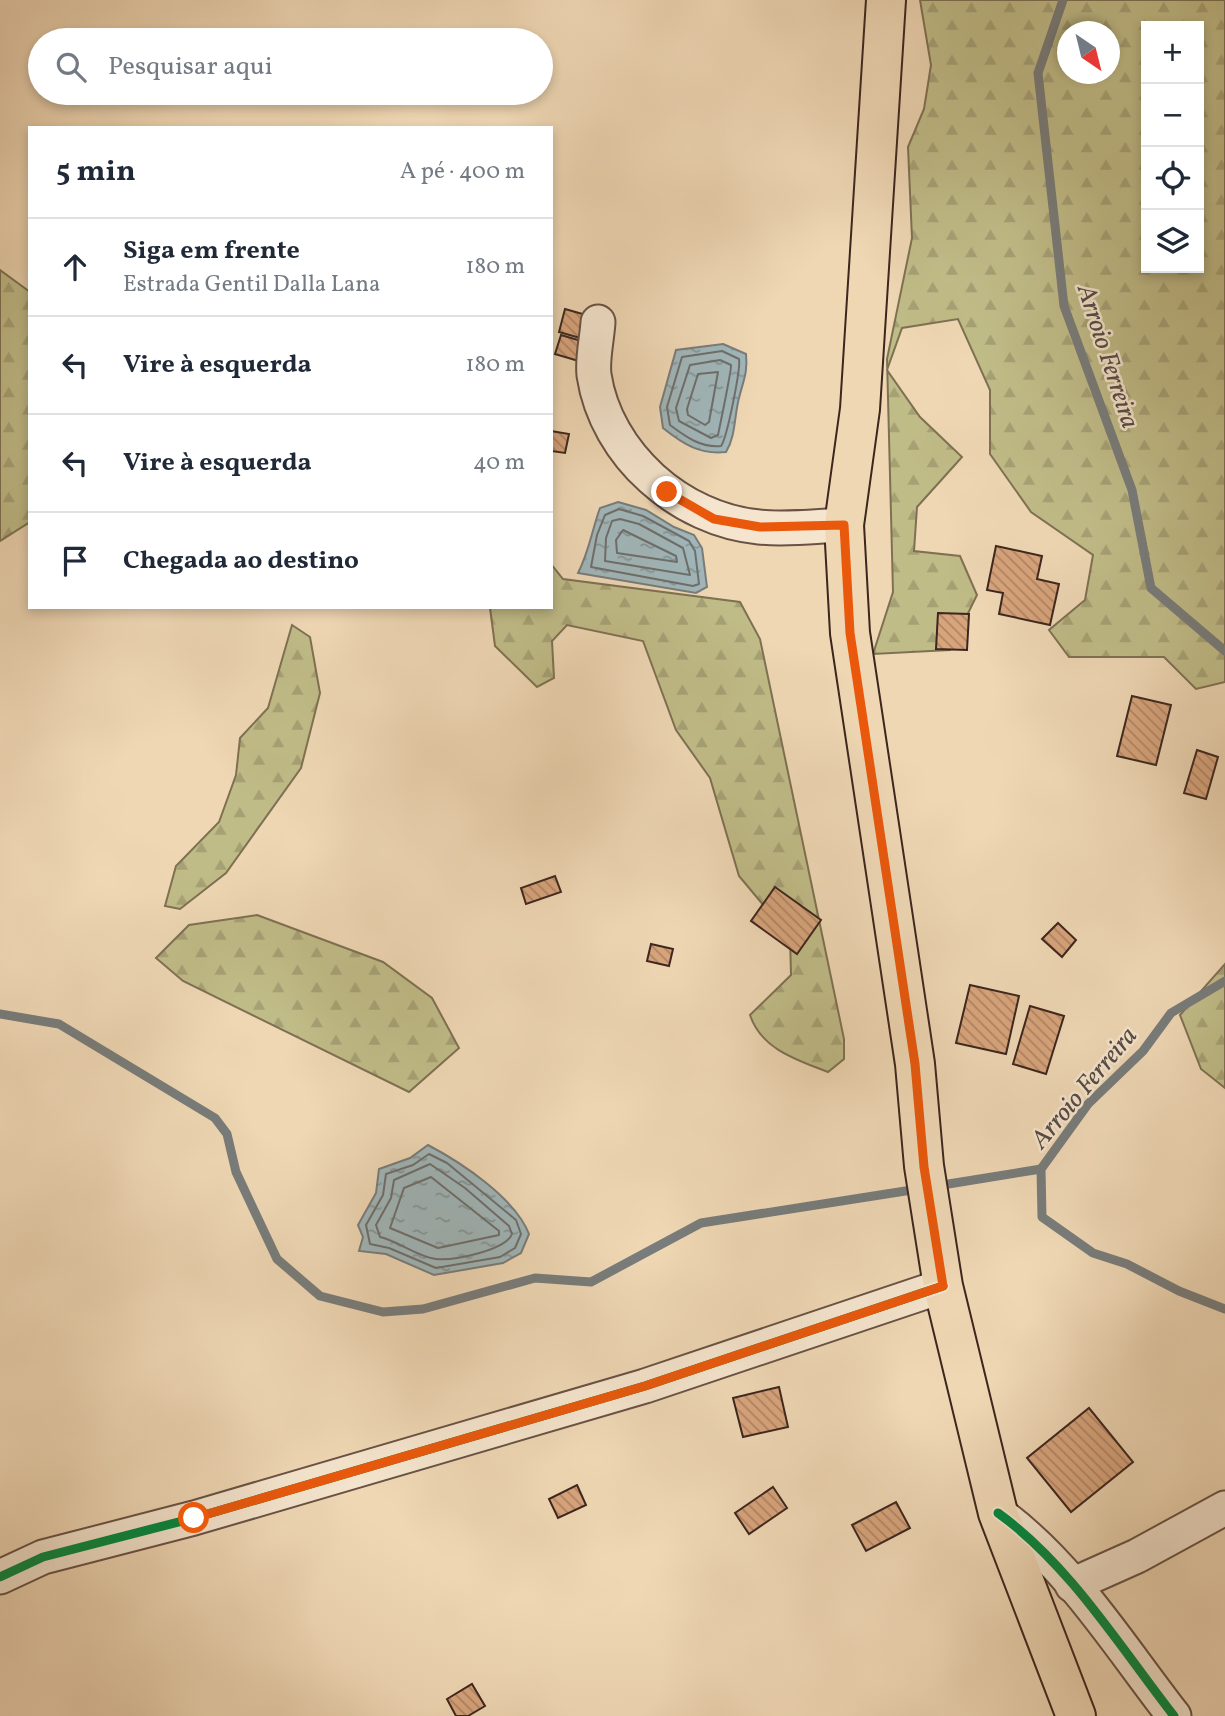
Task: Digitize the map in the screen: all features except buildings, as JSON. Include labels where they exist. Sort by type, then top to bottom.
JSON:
[{"type":"main road","points":[[886,0],[860,409],[844,525],[850,633],[915,1064],[924,1167],[943,1286],[998,1513],[1076,1716]]},
{"type":"street","points":[[598,322],[594,375],[617,441],[667,492],[714,519],[748,525],[844,525]]},
{"type":"street","points":[[0,1577],[43,1557],[194,1518],[645,1386],[943,1286]]},
{"type":"street","points":[[1072,1586],[1137,1556],[1225,1508]]},
{"type":"street","points":[[998,1513],[1026,1534],[1072,1586],[1174,1716]]},
{"type":"green space","points":[[920,0],[1225,0],[1225,682],[1196,689],[1164,657],[1069,657],[1049,630],[1085,600],[1093,555],[1031,512],[990,454],[990,390],[958,319],[902,328],[887,369],[912,238],[908,147],[924,109],[931,65]]},
{"type":"green space","points":[[0,270],[28,291],[28,523],[0,541]]},
{"type":"green space","points":[[887,370],[920,417],[962,457],[917,507],[914,551],[960,556],[977,595],[950,650],[873,654],[893,592]]},
{"type":"green space","points":[[553,566],[563,579],[740,602],[760,639],[844,1039],[844,1059],[828,1072],[782,1052],[762,1037],[755,1027],[750,1015],[791,975],[790,937],[739,876],[710,778],[676,730],[643,641],[567,625],[552,641],[554,678],[537,687],[495,646],[490,609],[553,609]]},
{"type":"green space","points":[[292,625],[310,637],[320,693],[301,768],[226,873],[180,909],[165,906],[176,866],[219,822],[236,775],[240,738],[268,708]]},
{"type":"green space","points":[[257,915],[383,962],[432,998],[459,1048],[409,1092],[183,981],[156,958],[189,925]]},
{"type":"green space","points":[[1225,964],[1225,1088],[1201,1069],[1180,1015]]},
{"type":"water","points":[[723,344],[746,354],[746,372],[729,446],[726,452],[708,452],[685,443],[663,428],[660,407],[676,350]]},
{"type":"water","points":[[618,502],[646,510],[674,527],[694,535],[702,548],[707,587],[696,593],[578,573],[600,508]]},
{"type":"water","points":[[428,1145],[486,1183],[512,1207],[529,1234],[521,1253],[503,1263],[434,1275],[386,1254],[359,1251],[363,1237],[358,1225],[376,1193],[379,1169],[410,1158]]},
{"type":"waterway","name":"Arroio Ferreira","points":[[1063,0],[1038,73],[1064,306],[1132,490],[1151,588],[1225,651]]},
{"type":"waterway","name":"Arroio Ferreira","points":[[1225,981],[1171,1013],[1143,1051],[1088,1104],[1041,1169],[1042,1217],[1093,1253],[1127,1264],[1179,1291],[1225,1309]]},
{"type":"waterway","points":[[0,1014],[59,1024],[215,1118],[227,1134],[236,1172],[277,1259],[320,1296],[383,1312],[423,1309],[535,1278],[591,1282],[701,1223],[918,1189]]},
{"type":"waterway","points":[[936,1186],[1041,1169]]},
{"type":"cycle path","points":[[0,1577],[43,1557],[194,1518],[645,1386],[943,1286]]},
{"type":"cycle path","points":[[998,1513],[1024,1534],[1071,1582],[1174,1716]]},
{"type":"route","points":[[194,1518],[645,1386],[943,1286],[924,1167],[915,1064],[850,633],[844,525],[760,527],[714,519],[667,492]]}]
